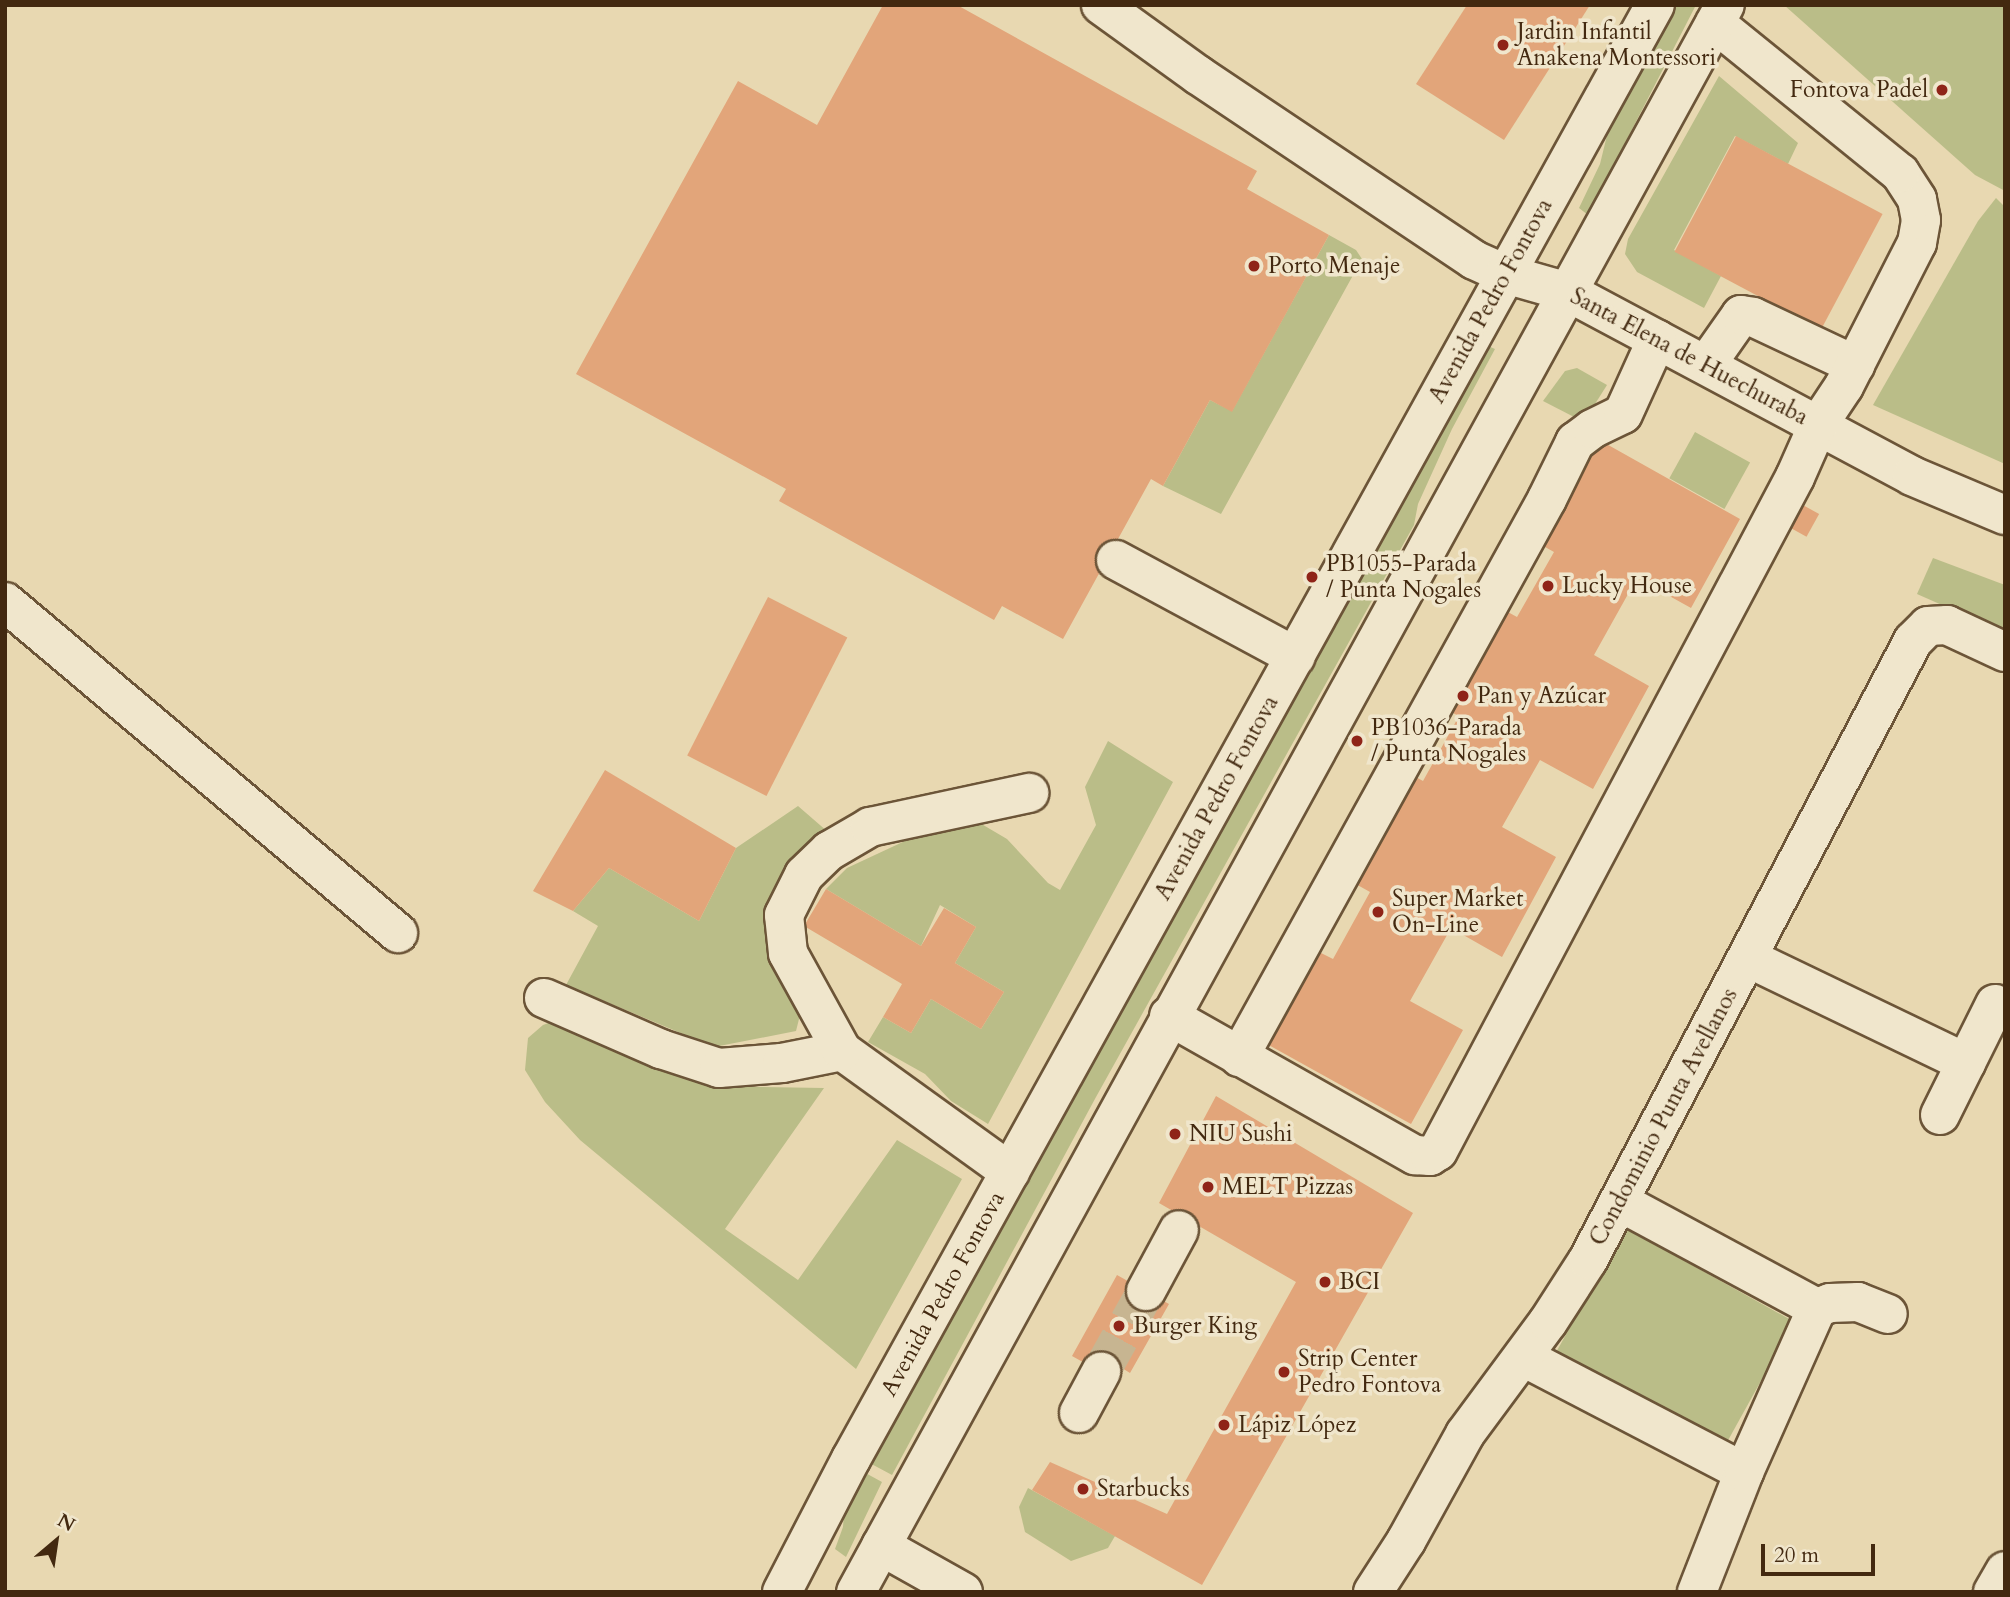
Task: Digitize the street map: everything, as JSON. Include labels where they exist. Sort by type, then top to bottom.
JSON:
[{"type":"street","name":"Santa Elena de Huechuraba","points":[[1101,5],[1460,251],[1506,274],[1568,292],[1912,476],[2005,514]]},
{"type":"street","name":"Avenida Pedro Fontova","points":[[782,1592],[1010,1172],[1655,5]]},
{"type":"street","points":[[856,1592],[1169,1016],[1720,14],[1900,173],[1917,200],[1921,220],[1917,243],[1855,365],[1818,425],[1795,477],[1438,1151],[1430,1156],[1415,1156],[1169,1016]]},
{"type":"street","points":[[1706,365],[1741,315],[1753,317],[1855,365]]},
{"type":"street","points":[[1239,1057],[1547,499],[1575,442],[1592,429],[1623,414],[1657,339]]},
{"type":"street","points":[[1115,560],[1296,657]]},
{"type":"street","points":[[5,602],[398,933]]},
{"type":"street","name":"Condominio Punta Avellanos","points":[[1373,1592],[1406,1541],[1465,1434],[1573,1285],[1620,1202],[1913,641],[1928,626],[1947,625],[2005,652]]},
{"type":"street","points":[[1010,1172],[842,1051],[788,953],[784,915],[804,875],[829,851],[870,827],[1028,793]]},
{"type":"street","points":[[1748,958],[1966,1063]]},
{"type":"street","points":[[544,998],[660,1049],[719,1068],[782,1063],[842,1051]]},
{"type":"street","points":[[1940,1115],[1995,1004]]},
{"type":"street","points":[[1620,1202],[1817,1308],[1844,1301],[1858,1302],[1888,1314]]},
{"type":"street","points":[[1146,1292],[1180,1230]]},
{"type":"street","points":[[1697,1592],[1744,1472],[1817,1308]]},
{"type":"street","points":[[1523,1357],[1744,1472]]},
{"type":"street","points":[[1079,1413],[1101,1372]]},
{"type":"street","points":[[881,1546],[963,1592]]},
{"type":"green space","points":[[1674,5],[1696,5],[1588,215],[1579,208],[1600,164],[1610,123]]},
{"type":"green space","name":"Fontova Padel","points":[[1784,5],[2005,5],[2005,191],[1975,175]]},
{"type":"green space","points":[[1719,76],[1798,143],[1788,164],[1735,136],[1674,250],[1721,276],[1704,308],[1637,272],[1625,254],[1628,239]]},
{"type":"green space","points":[[1996,198],[2005,207],[2005,464],[1873,405],[1978,221]]},
{"type":"green space","points":[[1329,235],[1356,250],[1362,259],[1221,514],[1163,486],[1210,400],[1232,411]]},
{"type":"green space","points":[[1488,346],[1495,349],[1452,429],[1418,504],[1414,525],[1096,1097],[892,1475],[864,1460]]},
{"type":"green space","points":[[1577,368],[1607,385],[1595,404],[1576,418],[1543,401],[1565,371]]},
{"type":"green space","points":[[1695,432],[1750,463],[1724,509],[1669,478]]},
{"type":"green space","points":[[1933,558],[2005,585],[2005,633],[1917,594]]},
{"type":"green space","points":[[1108,741],[1173,782],[988,1124],[951,1101],[925,1074],[868,1042],[883,1017],[911,1033],[931,999],[981,1029],[1004,992],[955,963],[976,927],[940,905],[921,946],[826,889],[847,868],[907,840],[973,819],[1007,839],[1048,883],[1060,890],[1096,825],[1085,787]]},
{"type":"green space","points":[[798,806],[828,832],[793,869],[801,1011],[796,1031],[714,1047],[566,985],[598,926],[573,911],[609,868],[699,921],[736,848]]},
{"type":"green space","points":[[554,1021],[710,1086],[824,1088],[725,1229],[798,1280],[897,1140],[962,1179],[856,1369],[580,1140],[545,1102],[525,1070],[528,1038],[543,1025]]},
{"type":"green space","points":[[1625,1228],[1794,1322],[1724,1447],[1556,1353]]},
{"type":"green space","points":[[860,1470],[882,1482],[846,1557],[835,1549],[843,1527],[845,1499]]},
{"type":"green space","points":[[1028,1488],[1115,1536],[1108,1548],[1071,1561],[1025,1532],[1019,1507]]},
{"type":"building","points":[[883,5],[957,5],[1257,171],[1247,189],[1329,235],[1232,412],[1210,400],[1163,486],[1151,479],[1063,639],[1002,606],[994,620],[779,501],[786,489],[576,374],[738,81],[817,125]]},
{"type":"building","name":"Jardin Infantil Anakena Montessori","points":[[1467,5],[1590,5],[1504,140],[1416,84]]},
{"type":"building","points":[[1736,136],[1883,214],[1821,330],[1674,252]]},
{"type":"building","points":[[1594,437],[1740,519],[1691,608],[1637,578],[1594,655],[1649,686],[1593,789],[1540,760],[1502,827],[1556,857],[1502,957],[1451,928],[1410,1001],[1463,1030],[1411,1124],[1265,1043],[1317,951],[1333,959],[1370,892],[1345,878],[1405,771],[1423,781],[1459,716],[1439,706],[1495,605],[1517,617],[1554,552],[1536,542]]},
{"type":"building","points":[[1792,499],[1819,514],[1807,537],[1779,522]]},
{"type":"building","points":[[768,597],[847,637],[766,796],[687,756]]},
{"type":"building","points":[[605,770],[736,848],[699,921],[609,868],[573,911],[533,891]]},
{"type":"building","points":[[826,889],[921,946],[944,908],[976,927],[955,963],[1004,992],[981,1029],[931,999],[911,1033],[883,1017],[902,984],[804,926]]},
{"type":"building","name":"Strip Center Pedro Fontova","points":[[1216,1096],[1413,1213],[1202,1585],[1032,1490],[1050,1462],[1167,1514],[1296,1282],[1159,1203]]},
{"type":"building","points":[[1117,1275],[1169,1304],[1130,1373],[1122,1368],[1115,1380],[1072,1356]]},
{"type":"tunnel","points":[[1101,1372],[1146,1291]]},
{"type":"place","name":"Jardin Infantil Anakena Montessori","points":[[1503,45]]},
{"type":"place","name":"Fontova Padel","points":[[1942,90]]},
{"type":"place","name":"Porto Menaje","points":[[1254,266]]},
{"type":"place","name":"PB1055-Parada / Punta Nogales","points":[[1312,577]]},
{"type":"place","name":"Lucky House","points":[[1548,586]]},
{"type":"place","name":"Pan y Azúcar","points":[[1463,696]]},
{"type":"place","name":"PB1036-Parada / Punta Nogales","points":[[1357,741]]},
{"type":"place","name":"Super Market On-Line","points":[[1378,912]]},
{"type":"place","name":"NIU Sushi","points":[[1175,1134]]},
{"type":"place","name":"MELT Pizzas","points":[[1208,1187]]},
{"type":"place","name":"BCI","points":[[1325,1282]]},
{"type":"place","name":"Burger King","points":[[1119,1326]]},
{"type":"place","name":"Strip Center Pedro Fontova","points":[[1284,1372]]},
{"type":"place","name":"Lápiz López","points":[[1224,1425]]},
{"type":"place","name":"Starbucks","points":[[1083,1489]]}]
